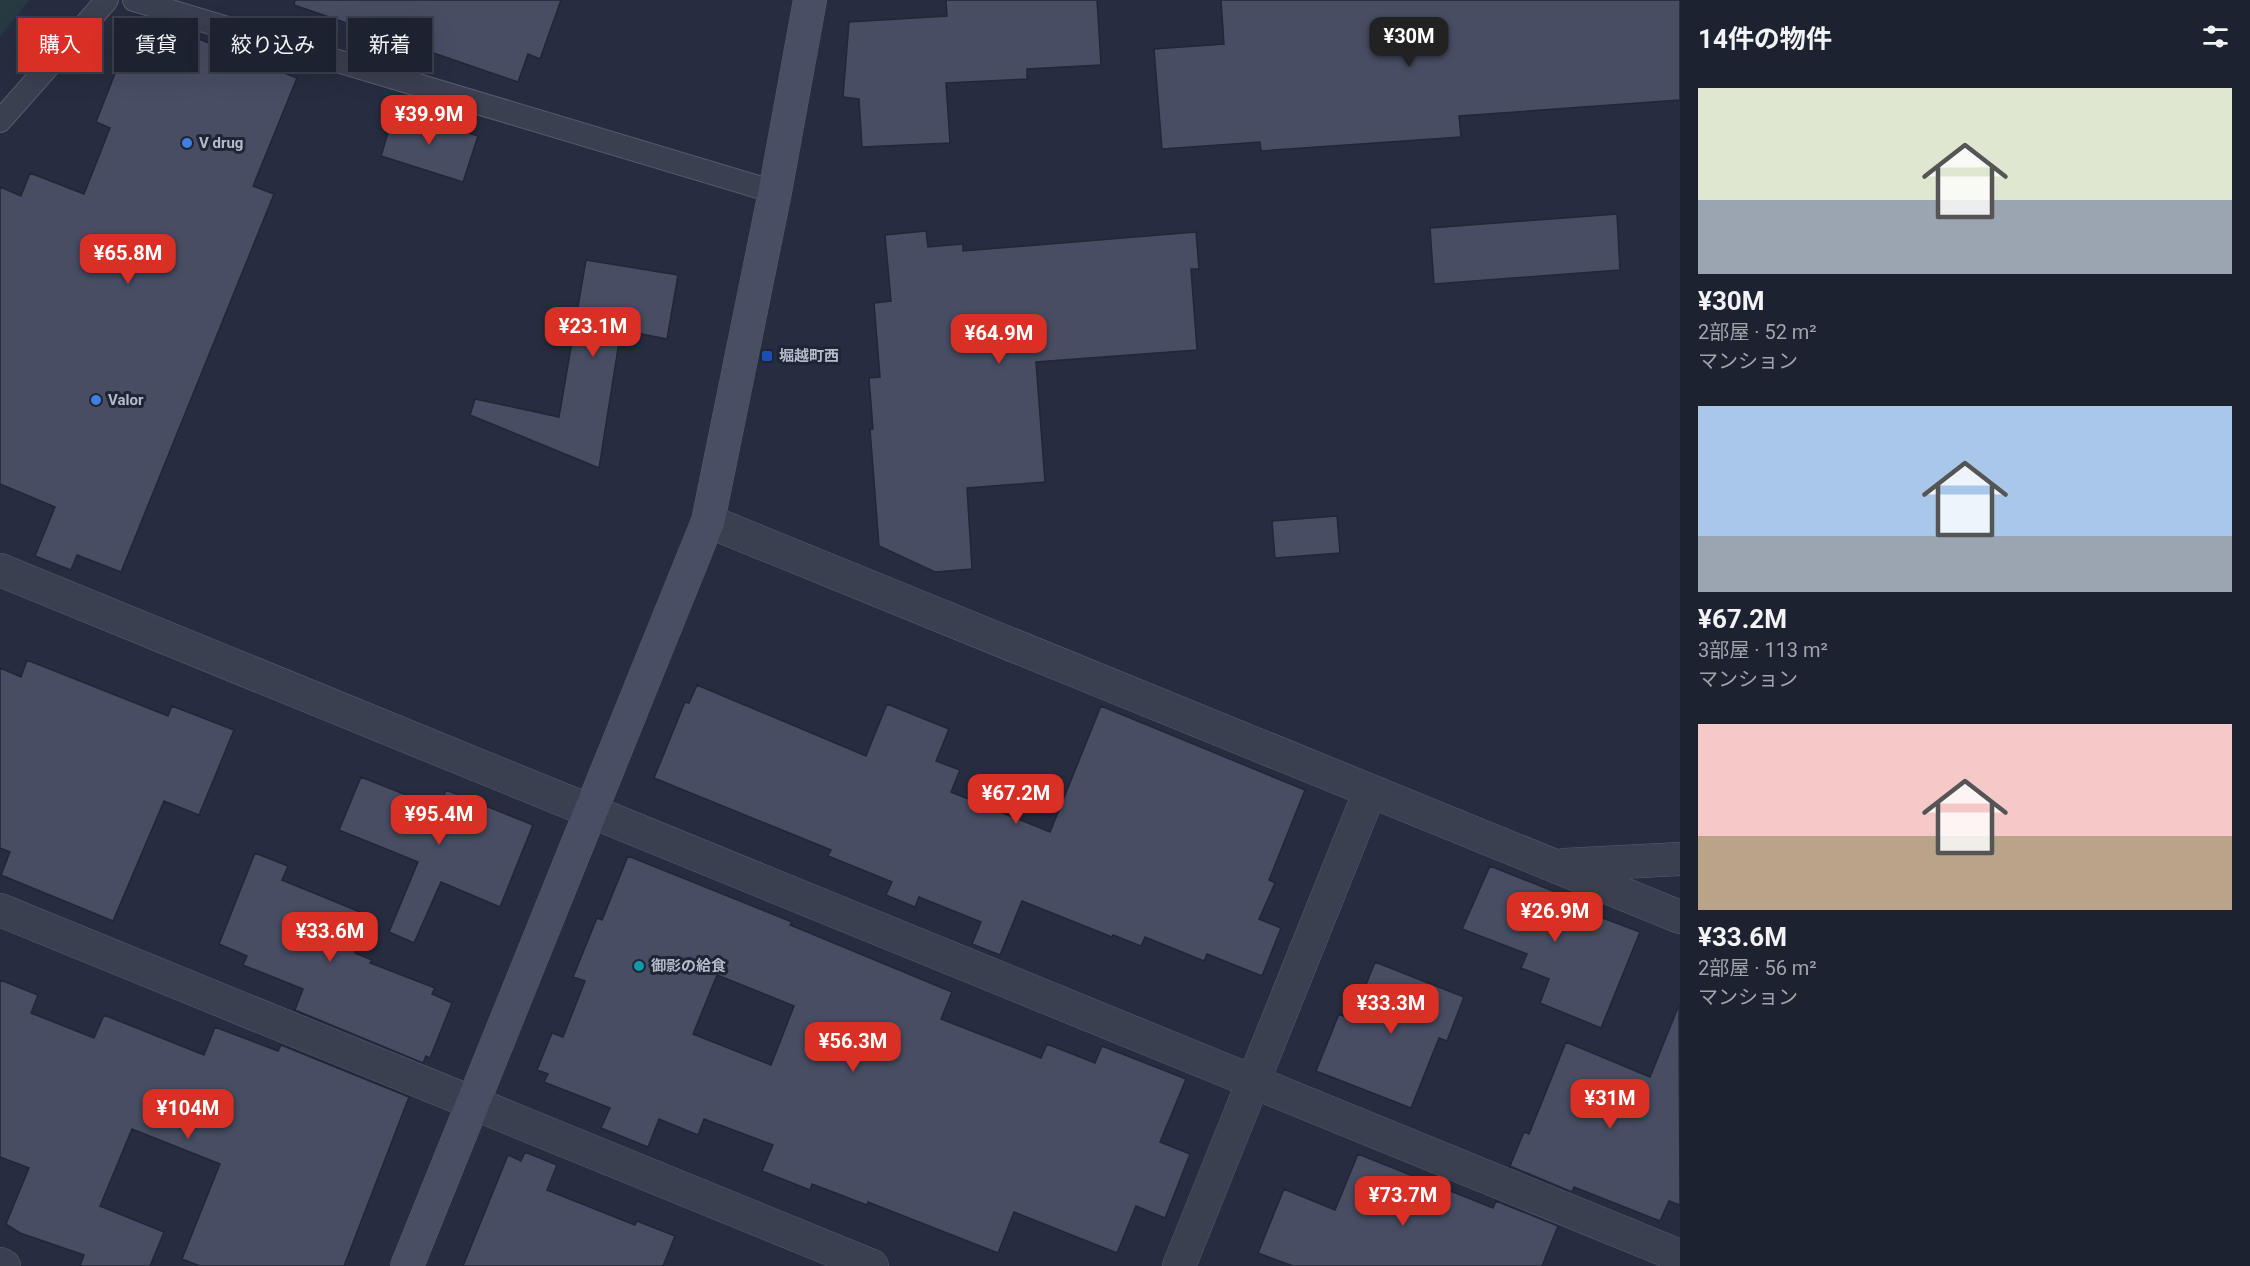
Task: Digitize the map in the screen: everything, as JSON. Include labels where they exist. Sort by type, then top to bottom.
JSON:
[{"type":"street","points":[[407,1266],[708,521],[776,192],[810,0]]},
{"type":"street","points":[[708,521],[1680,917]]},
{"type":"street","points":[[0,570],[1680,1256]]},
{"type":"street","points":[[1179,1266],[1371,791]]},
{"type":"street","points":[[1553,866],[1680,859]]},
{"type":"street","points":[[0,910],[872,1266]]},
{"type":"street","points":[[0,1264],[4,1266]]},
{"type":"lane","points":[[0,121],[107,0]]},
{"type":"lane","points":[[134,0],[776,192]]},
{"type":"shaded area","points":[[0,0],[29,0],[0,37]]},
{"type":"building","points":[[295,0],[561,0],[540,59],[528,54],[518,82],[432,52],[432,18],[348,18],[348,24],[294,5]]},
{"type":"building","points":[[946,0],[1097,0],[1101,65],[1027,69],[1027,79],[946,83],[950,143],[862,147],[859,99],[843,97],[849,22],[947,16]]},
{"type":"building","points":[[1221,0],[1680,0],[1680,100],[1459,116],[1461,137],[1261,151],[1260,142],[1162,149],[1154,49],[1224,44]]},
{"type":"building","name":"Valor","points":[[198,39],[210,44],[210,72],[282,72],[297,78],[253,186],[274,194],[121,572],[77,555],[71,570],[35,556],[55,507],[0,484],[0,187],[21,196],[30,173],[84,194],[110,128],[96,122],[116,72],[198,72]]},
{"type":"building","points":[[395,110],[478,136],[463,182],[381,156]]},
{"type":"building","points":[[1617,214],[1620,270],[1434,284],[1430,228]]},
{"type":"building","points":[[926,231],[928,247],[963,244],[963,251],[1196,232],[1199,269],[1191,269],[1197,350],[1036,362],[1045,482],[967,488],[972,569],[935,572],[879,546],[870,429],[873,429],[869,378],[880,377],[874,303],[891,301],[885,235]]},
{"type":"building","points":[[586,260],[678,275],[667,339],[621,330],[599,468],[470,415],[475,399],[559,417]]},
{"type":"building","points":[[1337,516],[1340,553],[1275,558],[1272,521]]},
{"type":"building","points":[[27,660],[168,716],[172,706],[234,730],[199,815],[164,801],[113,921],[1,875],[10,852],[0,848],[0,668],[21,677]]},
{"type":"building","points":[[697,685],[866,756],[887,704],[949,729],[936,761],[960,770],[951,792],[1050,832],[1101,706],[1305,790],[1269,880],[1275,883],[1259,919],[1281,928],[1262,976],[1207,954],[1204,961],[1145,937],[1141,946],[1113,935],[1112,937],[1022,901],[1000,955],[972,944],[981,922],[919,897],[915,907],[886,895],[892,882],[828,856],[831,850],[654,778],[685,702],[689,703]]},
{"type":"building","points":[[361,777],[439,808],[446,790],[533,825],[500,907],[441,882],[414,943],[389,932],[418,862],[339,830]]},
{"type":"building","points":[[255,853],[288,866],[282,880],[370,916],[355,953],[372,960],[370,963],[435,988],[432,994],[452,1003],[430,1058],[426,1056],[423,1063],[295,1010],[303,989],[243,965],[247,956],[219,944]]},
{"type":"building","points":[[628,856],[792,922],[790,925],[952,992],[941,1019],[1041,1058],[1047,1044],[1095,1063],[1102,1046],[1186,1079],[1160,1142],[1190,1154],[1165,1218],[1136,1206],[1117,1253],[1014,1212],[998,1253],[868,1202],[867,1205],[812,1184],[810,1190],[762,1171],[773,1145],[704,1119],[698,1135],[659,1119],[648,1147],[601,1128],[610,1108],[544,1082],[548,1074],[537,1070],[552,1033],[563,1037],[585,981],[573,977],[597,918],[602,920]],"holes":[[[717,975],[794,1006],[771,1065],[693,1034]]]},
{"type":"building","points":[[1490,866],[1578,901],[1576,908],[1640,932],[1601,1028],[1540,1003],[1549,979],[1521,968],[1527,954],[1462,929]]},
{"type":"building","points":[[1375,962],[1464,997],[1447,1041],[1439,1038],[1411,1108],[1316,1071],[1339,1014],[1352,1020]]},
{"type":"building","points":[[0,980],[38,995],[31,1013],[94,1038],[104,1015],[204,1055],[215,1027],[278,1051],[281,1045],[409,1097],[344,1266],[200,1266],[182,1259],[220,1164],[132,1129],[100,1206],[164,1232],[150,1266],[80,1266],[84,1255],[20,1233],[6,1224],[29,1168],[0,1157]]},
{"type":"building","points":[[1679,1005],[1680,1205],[1669,1201],[1660,1221],[1574,1187],[1572,1192],[1510,1166],[1524,1132],[1529,1134],[1566,1042],[1650,1077]]},
{"type":"building","points":[[525,1152],[557,1165],[547,1190],[635,1225],[637,1221],[675,1236],[663,1266],[463,1266],[508,1155],[521,1161]]},
{"type":"building","points":[[1358,1154],[1493,1208],[1496,1201],[1558,1226],[1542,1266],[1293,1266],[1258,1253],[1284,1189],[1335,1210]]},
{"type":"place","name":"V drug","points":[[187,143]]},
{"type":"place","name":"堀越町西","points":[[767,356]]},
{"type":"place","name":"Valor","points":[[96,400]]},
{"type":"place","name":"御影の給食","points":[[639,966]]}]
